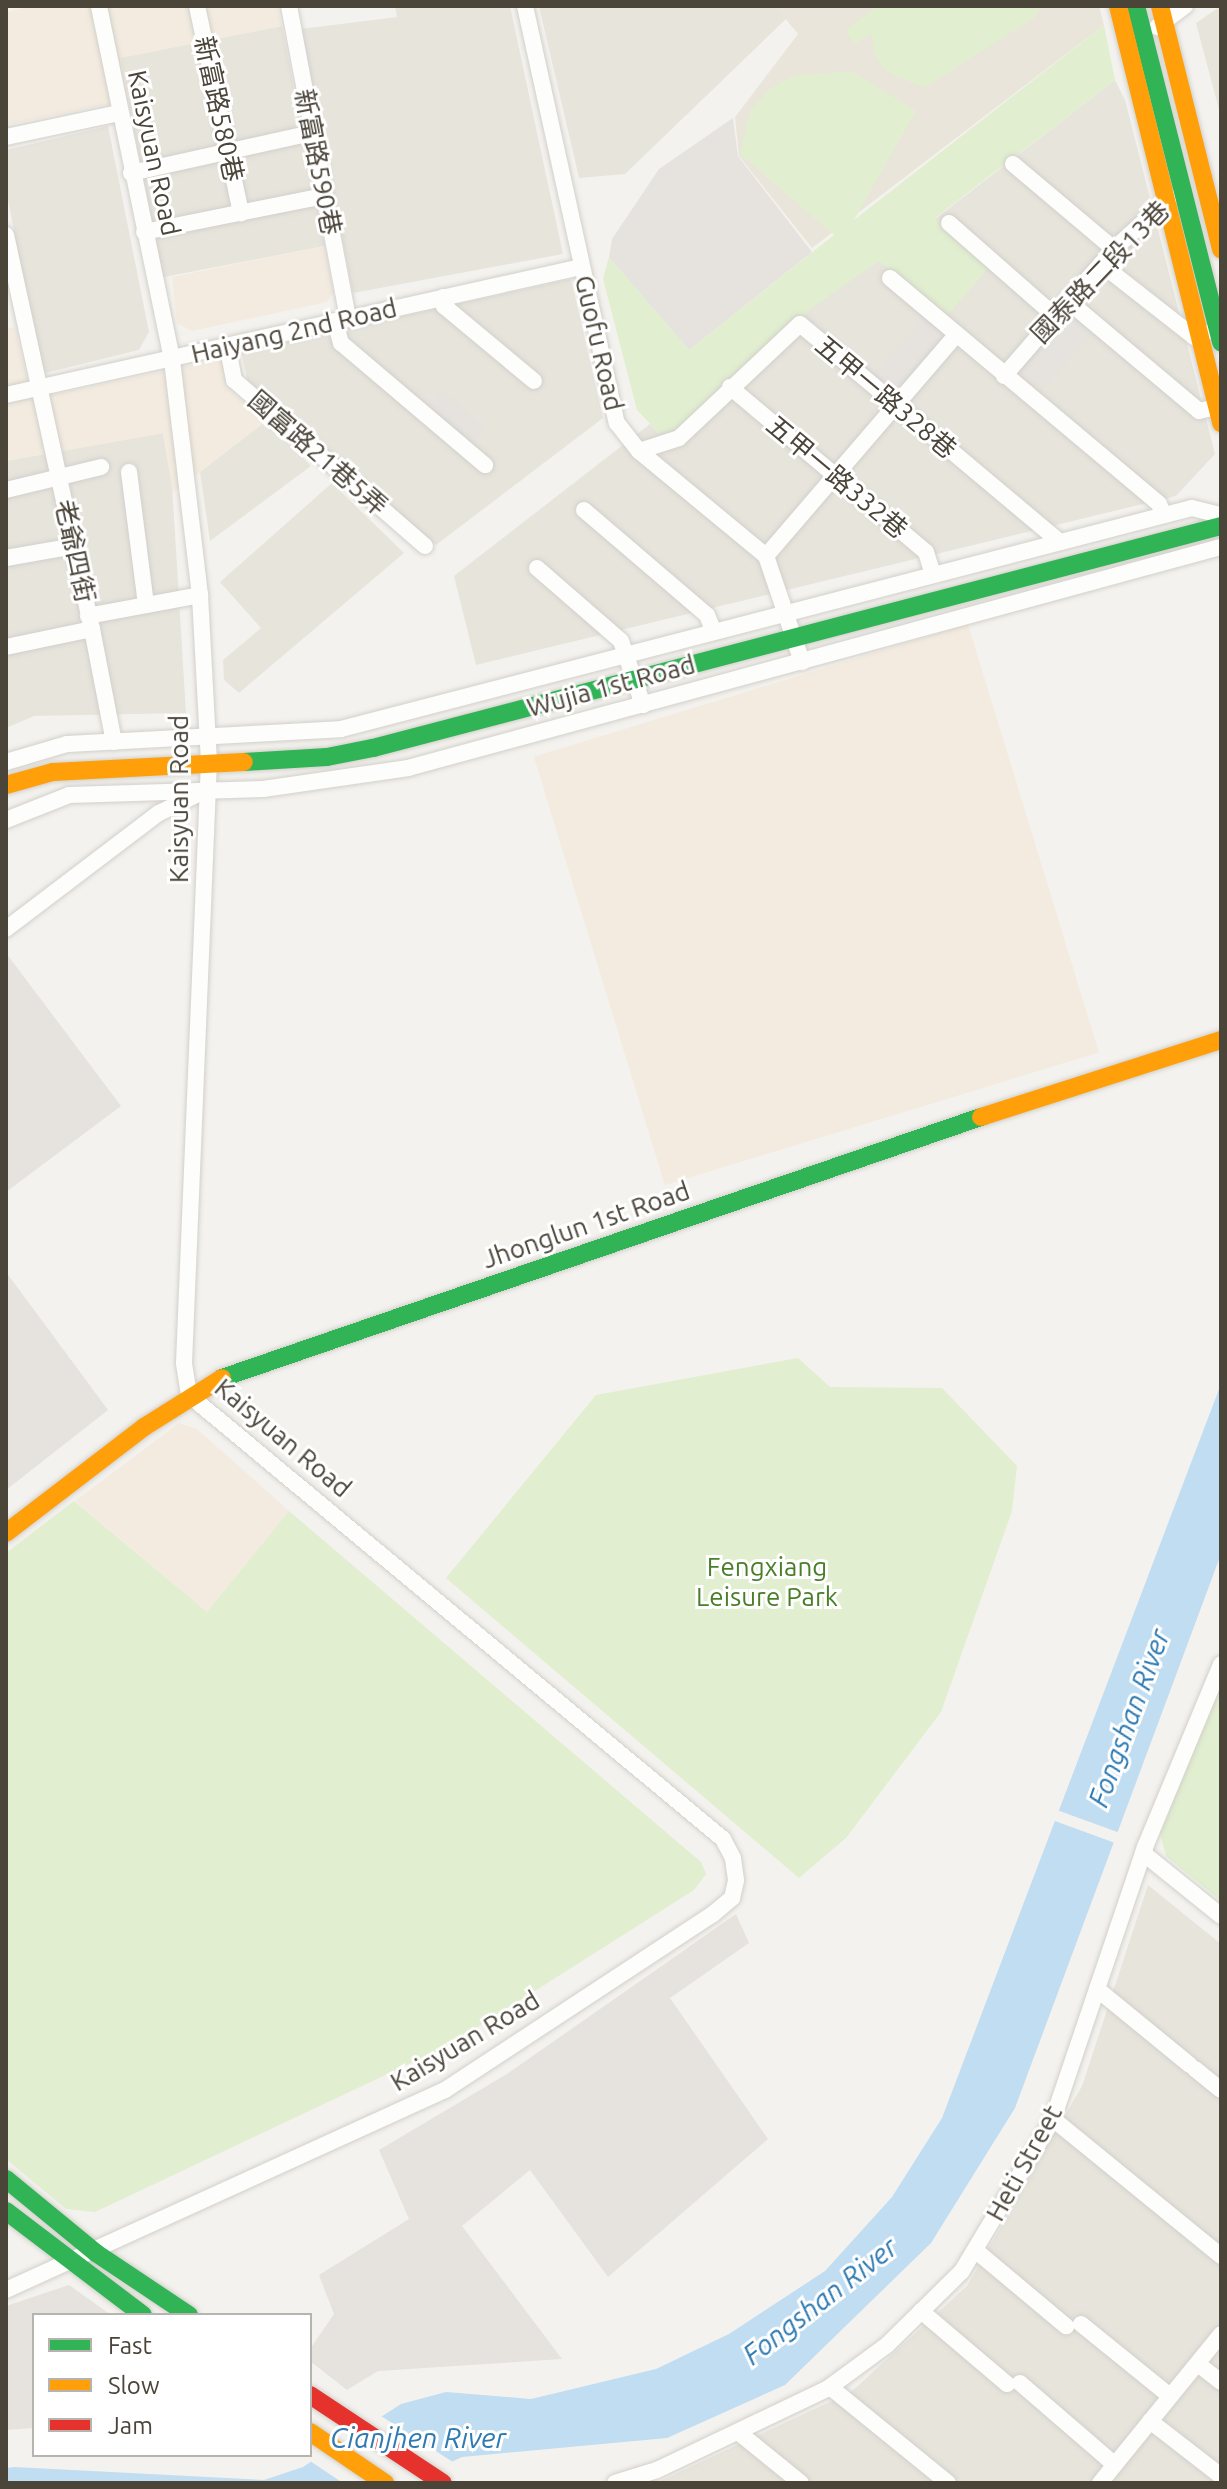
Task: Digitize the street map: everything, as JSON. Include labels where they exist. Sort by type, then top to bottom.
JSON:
[{"type":"street","name":"Kaisyuan Road","points":[[6,2290],[96,2253],[445,2090],[713,1914],[732,1898],[736,1880],[733,1858],[723,1839],[189,1395],[184,1363],[209,789],[200,595],[172,359],[131,173],[99,6]]},
{"type":"street","name":"新富路580巷","points":[[197,6],[241,213]]},
{"type":"street","name":"新富路590巷","points":[[289,6],[324,196],[341,320],[341,343],[485,465]]},
{"type":"street","name":"Guofu Road","points":[[525,6],[616,416],[639,451],[766,556]]},
{"type":"street","points":[[1068,301],[1199,411],[1219,415],[1118,6]]},
{"type":"street","points":[[1101,264],[1194,337],[1219,328],[1136,6]]},
{"type":"street","points":[[1129,52],[1171,11]]},
{"type":"street","points":[[1171,11],[1213,186],[1221,249]]},
{"type":"street","points":[[6,137],[119,113]]},
{"type":"street","points":[[131,173],[312,133]]},
{"type":"street","points":[[1013,164],[1114,249]]},
{"type":"street","name":"國泰路二段13巷","points":[[1004,376],[1114,249],[1181,188],[1213,186]]},
{"type":"street","points":[[144,232],[324,196]]},
{"type":"street","points":[[949,223],[1055,316]]},
{"type":"street","name":"老爺四街","points":[[6,235],[90,622],[6,647]]},
{"type":"street","name":"Haiyang 2nd Road","points":[[6,395],[228,349],[341,320],[581,267]]},
{"type":"street","points":[[890,278],[1159,504],[1164,515]]},
{"type":"street","points":[[443,297],[444,306],[534,381]]},
{"type":"street","name":"五甲一路328巷","points":[[639,451],[679,438],[800,324],[1060,542]]},
{"type":"street","points":[[802,662],[766,556],[956,335]]},
{"type":"street","name":"國富路21巷5弄","points":[[228,349],[234,380],[425,546]]},
{"type":"street","name":"五甲一路332巷","points":[[730,387],[926,552],[933,575]]},
{"type":"street","points":[[6,490],[101,467]]},
{"type":"street","points":[[129,472],[146,605]]},
{"type":"street","name":"Wujia 1st Road","points":[[6,762],[67,744],[341,729],[1192,508],[1221,515]]},
{"type":"street","points":[[584,510],[707,615],[714,632]]},
{"type":"street","name":"Wujia 1st Road","points":[[6,785],[53,772],[327,757],[454,727],[794,635],[1221,526]]},
{"type":"street","points":[[6,558],[74,546]]},
{"type":"street","name":"Wujia 1st Road","points":[[6,820],[69,795],[330,783],[463,753],[1221,547]]},
{"type":"street","points":[[537,568],[621,641],[643,705]]},
{"type":"street","points":[[114,742],[90,622],[146,605],[200,595]]},
{"type":"street","points":[[448,701],[463,753]]},
{"type":"street","points":[[6,929],[159,813],[209,789]]},
{"type":"street","name":"Jhonglun 1st Road","points":[[6,1533],[189,1395],[219,1379],[582,1253],[1221,1040]]},
{"type":"street","name":"Heti Street","points":[[615,2483],[657,2470],[830,2387],[887,2345],[962,2271],[1053,2119],[1143,1853],[1221,1664]]},
{"type":"street","points":[[1143,1853],[1221,1916]]},
{"type":"street","points":[[1097,1989],[1221,2090]]},
{"type":"street","points":[[1053,2119],[1221,2256]]},
{"type":"street","points":[[6,2179],[96,2253],[186,2313]]},
{"type":"street","points":[[6,2211],[71,2264],[140,2313]]},
{"type":"street","points":[[975,2250],[1170,2396]]},
{"type":"street","points":[[921,2311],[1115,2465]]},
{"type":"street","points":[[1100,2483],[1221,2334]]},
{"type":"street","points":[[1198,2364],[1221,2382]]},
{"type":"street","points":[[830,2387],[948,2483]]},
{"type":"street","points":[[312,2396],[443,2483]]},
{"type":"street","points":[[1150,2421],[1221,2476]]},
{"type":"street","points":[[738,2432],[801,2483]]},
{"type":"street","points":[[312,2433],[385,2483]]},
{"type":"street","points":[[657,2470],[672,2483]]},
{"type":"shaded area","points":[[32,6],[277,6],[282,26],[121,58],[129,100],[6,125],[6,12]]},
{"type":"shaded area","points":[[395,6],[510,6],[563,254],[353,293],[301,29],[397,17]]},
{"type":"shaded area","points":[[539,6],[775,6],[786,19],[625,174],[579,178]]},
{"type":"shaded area","points":[[775,6],[1099,6],[1104,25],[812,248],[739,156],[735,117],[798,34]]},
{"type":"shaded area","points":[[1221,6],[1221,117],[1196,23]]},
{"type":"shaded area","points":[[282,26],[325,246],[163,277],[120,57]]},
{"type":"shaded area","points":[[1115,80],[1125,100],[1215,454],[1176,496],[476,665],[454,576],[650,424],[659,433],[812,303],[880,260],[946,317],[935,219]]},
{"type":"shaded area","points":[[733,118],[738,156],[812,252],[689,350],[609,257],[612,239],[659,169]]},
{"type":"shaded area","points":[[108,126],[149,332],[139,350],[41,374],[6,189],[6,150]]},
{"type":"shaded area","points":[[324,246],[334,292],[327,302],[192,331],[177,323],[172,277]]},
{"type":"shaded area","points":[[571,279],[603,418],[436,545],[248,382],[241,352]]},
{"type":"shaded area","points":[[1069,311],[1093,332],[1043,390],[1018,369]]},
{"type":"shaded area","points":[[924,317],[947,337],[895,396],[872,377]]},
{"type":"shaded area","points":[[15,327],[32,399],[223,359],[226,387],[266,421],[173,493],[163,433],[6,461],[6,329]]},
{"type":"shaded area","points":[[441,389],[486,428],[471,446],[426,406]]},
{"type":"shaded area","points":[[266,421],[311,466],[210,541],[200,472]]},
{"type":"shaded area","points":[[163,433],[172,485],[186,713],[34,716],[6,728],[6,461]]},
{"type":"shaded area","points":[[332,483],[404,553],[239,693],[224,680],[223,660],[261,628],[220,582]]},
{"type":"shaded area","points":[[968,624],[1099,1052],[665,1185],[534,757]]},
{"type":"shaded area","points":[[6,953],[121,1106],[6,1192]]},
{"type":"shaded area","points":[[6,1272],[108,1410],[6,1490]]},
{"type":"shaded area","points":[[179,1423],[197,1429],[289,1511],[207,1612],[75,1501]]},
{"type":"shaded area","points":[[1148,1885],[1221,1944],[1221,2483],[656,2483],[851,2392],[967,2286],[1082,2086]]},
{"type":"shaded area","points":[[736,1914],[749,1943],[670,1998],[768,2139],[608,2277],[530,2170],[462,2226],[562,2359],[378,2371],[347,2390],[312,2363],[312,2346],[334,2314],[319,2275],[409,2219],[379,2150],[507,2074]]},
{"type":"shaded area","points":[[69,2285],[108,2313],[32,2313],[32,2428],[6,2430],[6,2306]]},
{"type":"green space","points":[[878,6],[1042,6],[1034,18],[924,88],[885,71],[875,56],[871,33],[854,45],[846,29]]},
{"type":"green space","points":[[1104,25],[1115,80],[935,218],[990,266],[946,317],[879,261],[813,307],[678,429],[659,433],[637,410],[603,279],[609,257],[689,350],[834,235],[740,154],[750,111],[771,88],[795,75],[852,71],[916,111],[854,220]]},
{"type":"green space","name":"Fengxiang Leisure Park","points":[[798,1358],[830,1387],[942,1388],[1017,1466],[1012,1511],[941,1712],[846,1838],[799,1878],[446,1578],[596,1395]]},
{"type":"green space","points":[[74,1501],[207,1612],[289,1511],[701,1862],[706,1874],[694,1890],[451,2044],[95,2212],[66,2209],[6,2159],[6,1553]]},
{"type":"green space","points":[[1221,1677],[1221,1901],[1166,1856],[1159,1830]]},
{"type":"water","name":"Cianjhen River","points":[[1221,1384],[1221,1554],[1015,2108],[931,2243],[785,2385],[667,2438],[462,2457],[406,2483],[6,2483],[6,2468],[14,2467],[264,2480],[303,2467],[401,2404],[446,2392],[531,2399],[656,2369],[729,2334],[825,2271],[892,2197],[942,2118]]},
{"type":"pier","points":[[1054,1809],[1119,1833],[1115,1843],[1050,1819]]},
{"type":"pier","points":[[378,2414],[456,2464],[415,2483],[343,2483],[307,2459]]},
{"type":"traffic: fast","points":[[1136,6],[1221,342]]},
{"type":"traffic: fast","points":[[244,762],[327,757],[373,748],[1221,526]]},
{"type":"traffic: fast","points":[[222,1378],[981,1117]]},
{"type":"traffic: fast","points":[[6,2179],[96,2253],[186,2313]]},
{"type":"traffic: fast","points":[[6,2211],[140,2313]]},
{"type":"traffic: slow","points":[[1118,6],[1221,423]]},
{"type":"traffic: slow","points":[[1160,6],[1221,249]]},
{"type":"traffic: slow","points":[[6,785],[53,772],[244,762]]},
{"type":"traffic: slow","points":[[981,1117],[1221,1040]]},
{"type":"traffic: slow","points":[[6,1533],[144,1427],[222,1378]]},
{"type":"traffic: slow","points":[[312,2433],[385,2483]]},
{"type":"traffic: jam","points":[[312,2396],[443,2483]]},
{"type":"water label","name":"Fongshan River","points":[[1129,1718]]},
{"type":"water label","name":"Fongshan River","points":[[820,2301]]}]
